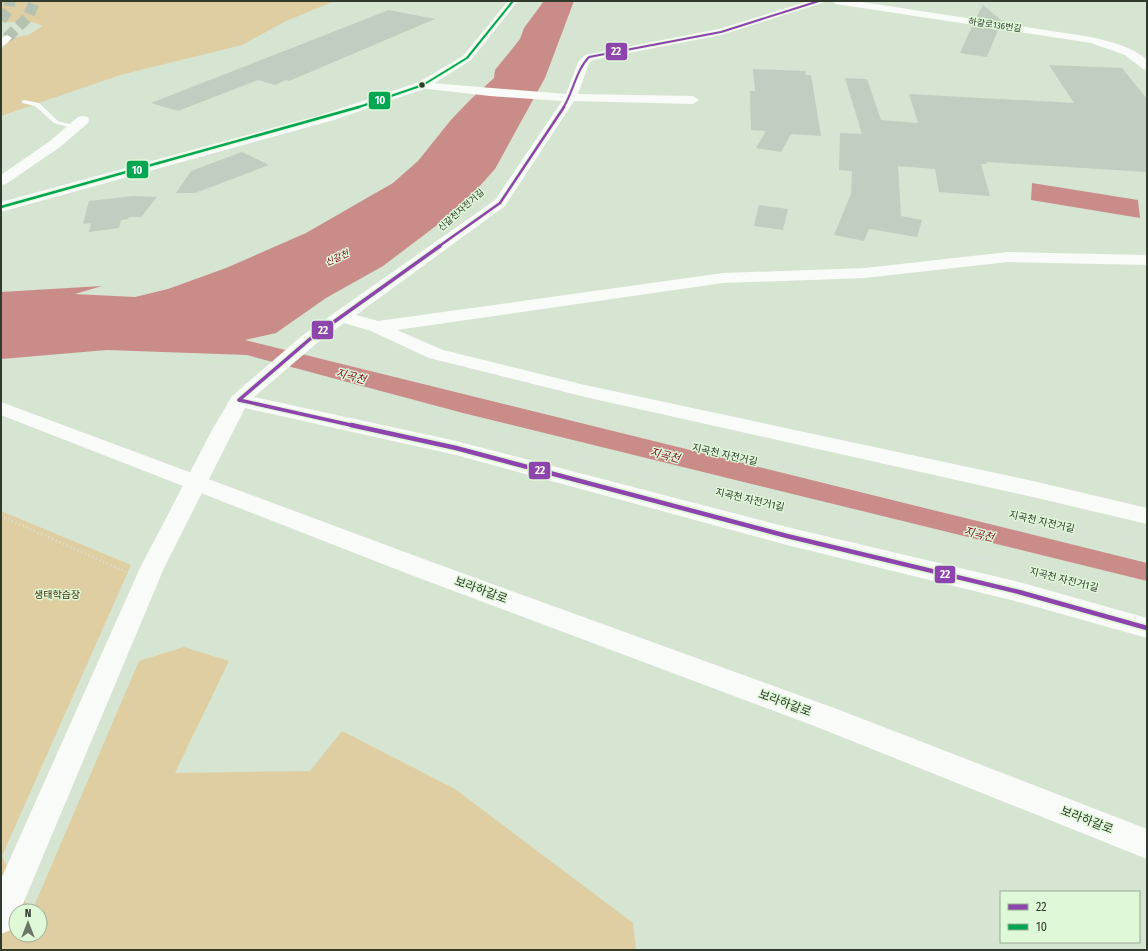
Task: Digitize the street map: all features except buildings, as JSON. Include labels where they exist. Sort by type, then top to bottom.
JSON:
[{"type":"street","points":[[1,207],[329,117],[372,104],[423,85],[467,58],[513,1]]},
{"type":"street","points":[[1,917],[152,568],[220,432],[232,397],[310,339],[500,203],[576,98],[584,62],[589,57],[721,32],[819,1]]},
{"type":"street","name":"하갈로136번길","points":[[836,1],[1091,40],[1130,53],[1145,63]]},
{"type":"street","points":[[423,85],[472,92],[551,93],[576,98],[693,100]]},
{"type":"street","points":[[1,181],[24,166],[80,124]]},
{"type":"street","points":[[5,163],[24,166]]},
{"type":"street","points":[[377,327],[723,278],[864,273],[1014,257],[1147,260]]},
{"type":"street","points":[[342,316],[377,327],[443,356],[585,391],[1033,489],[1147,516]]},
{"type":"street","points":[[232,397],[456,448],[787,536],[1019,592],[1147,628]]},
{"type":"street","name":"보라하갈로","points":[[1,408],[420,568],[827,718],[1147,844]]},
{"type":"lane","points":[[24,102],[37,104],[56,122],[80,124]]},
{"type":"path","points":[[551,93],[581,1]]},
{"type":"path","name":"신갈천자전거길","points":[[469,203],[487,186],[539,110]]},
{"type":"path","name":"지곡천 자전거길","points":[[310,339],[363,356],[404,376],[732,456],[1017,515],[1147,546]]},
{"type":"path","points":[[204,367],[232,397]]},
{"type":"path","name":"지곡천 자전거1길","points":[[353,401],[414,419],[480,427],[628,472],[745,497],[1147,600]]},
{"type":"path","points":[[1,516],[132,575]]},
{"type":"green space","points":[[1,1],[335,1],[286,21],[242,45],[120,75],[1,116],[1,50],[9,39],[28,35],[43,26],[32,22],[1,22]]},
{"type":"green space","name":"생태학습장","points":[[1,511],[131,565],[2,856],[26,903],[8,903],[8,943],[48,943],[48,903],[35,903],[139,661],[184,647],[229,661],[175,773],[310,771],[342,731],[455,789],[633,923],[636,950],[1,950]]},
{"type":"water","points":[[544,1],[574,1],[545,78],[495,169],[461,207],[383,266],[326,298],[276,333],[245,340],[1147,563],[1147,581],[463,413],[247,355],[107,350],[1,359],[1,292],[102,286],[75,294],[135,297],[168,289],[226,268],[306,233],[393,183],[418,161],[450,121],[494,78],[495,70],[520,39],[524,28]]},
{"type":"water","points":[[1032,183],[1138,200],[1140,218],[1031,200]]},
{"type":"tunnel","points":[[1,20],[9,9],[10,1]]},
{"type":"tunnel","points":[[7,38],[28,17],[35,1]]},
{"type":"transit line","name":"10","points":[[1,207],[329,117],[423,85],[467,58],[513,1]]},
{"type":"transit line","name":"22","points":[[819,1],[721,32],[589,57],[584,62],[570,98],[500,203],[310,339],[239,400],[456,448],[787,536],[1019,592],[1147,628]]},
{"type":"water label","name":"신갈천","points":[[337,258]]},
{"type":"water label","name":"지곡천","points":[[351,376]]},
{"type":"water label","name":"지곡천","points":[[665,455]]},
{"type":"water label","name":"지곡천","points":[[979,534]]}]
